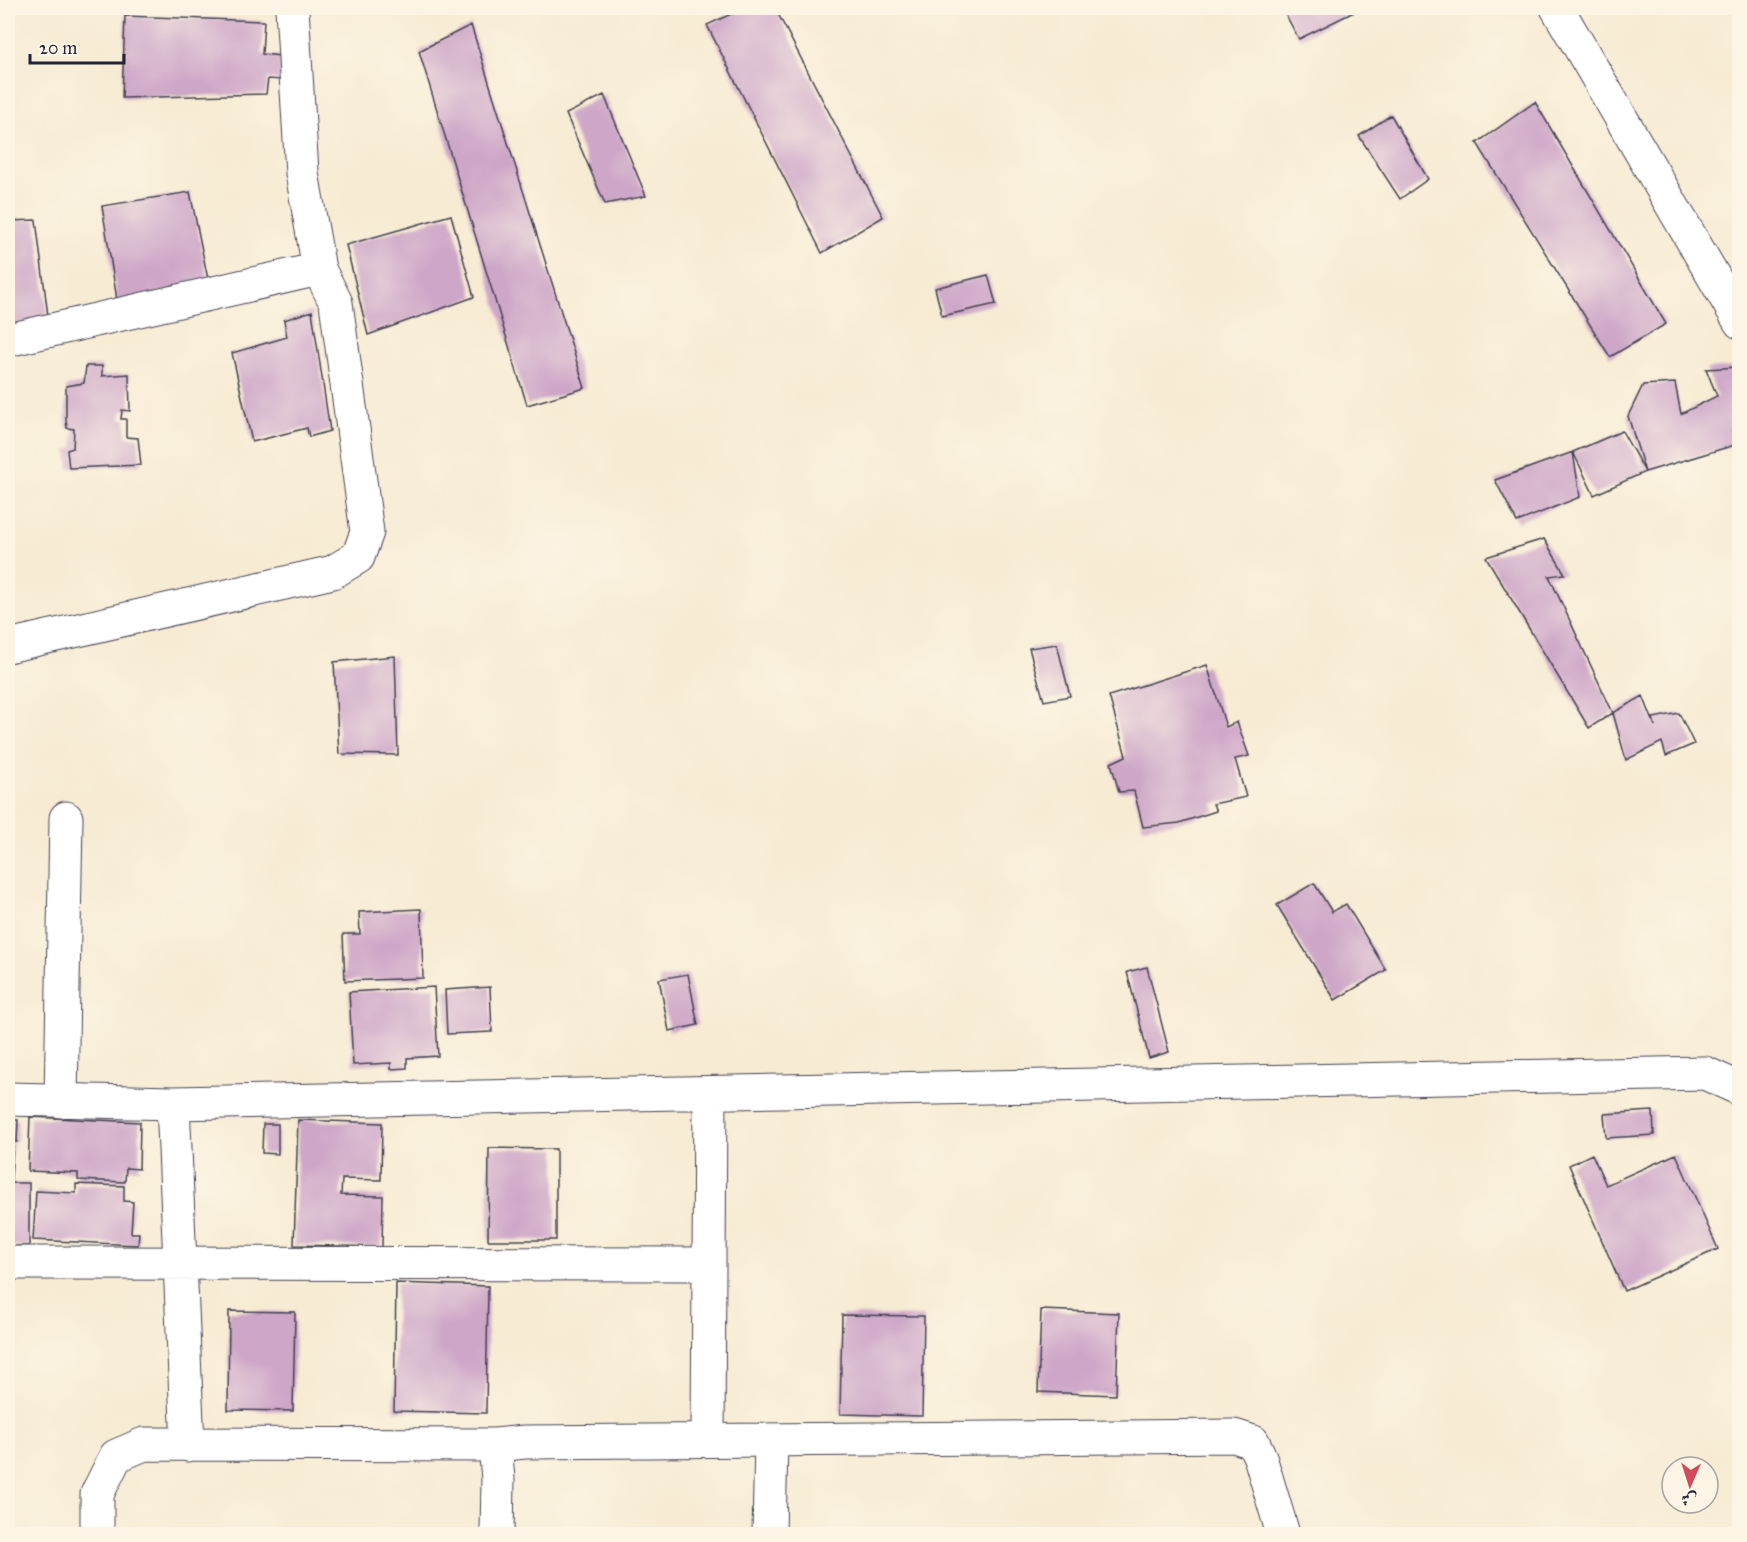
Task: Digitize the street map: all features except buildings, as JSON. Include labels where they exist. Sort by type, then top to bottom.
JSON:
[{"type":"street","points":[[8,646],[333,572],[358,557],[367,532],[336,303],[319,269],[302,173],[292,8]]},
{"type":"street","points":[[1557,8],[1740,322]]},
{"type":"street","points":[[8,340],[319,269]]},
{"type":"street","points":[[61,1101],[66,818]]},
{"type":"street","points":[[8,1100],[173,1103],[1705,1073],[1740,1089]]},
{"type":"street","points":[[708,1440],[710,1093]]},
{"type":"street","points":[[173,1103],[188,1445]]},
{"type":"street","points":[[8,1263],[709,1264]]},
{"type":"street","points":[[97,1534],[97,1494],[116,1456],[144,1444],[495,1445],[525,1442],[1234,1436],[1253,1442],[1283,1534]]},
{"type":"street","points":[[769,1534],[771,1440]]},
{"type":"street","points":[[495,1445],[498,1479],[497,1534]]}]
